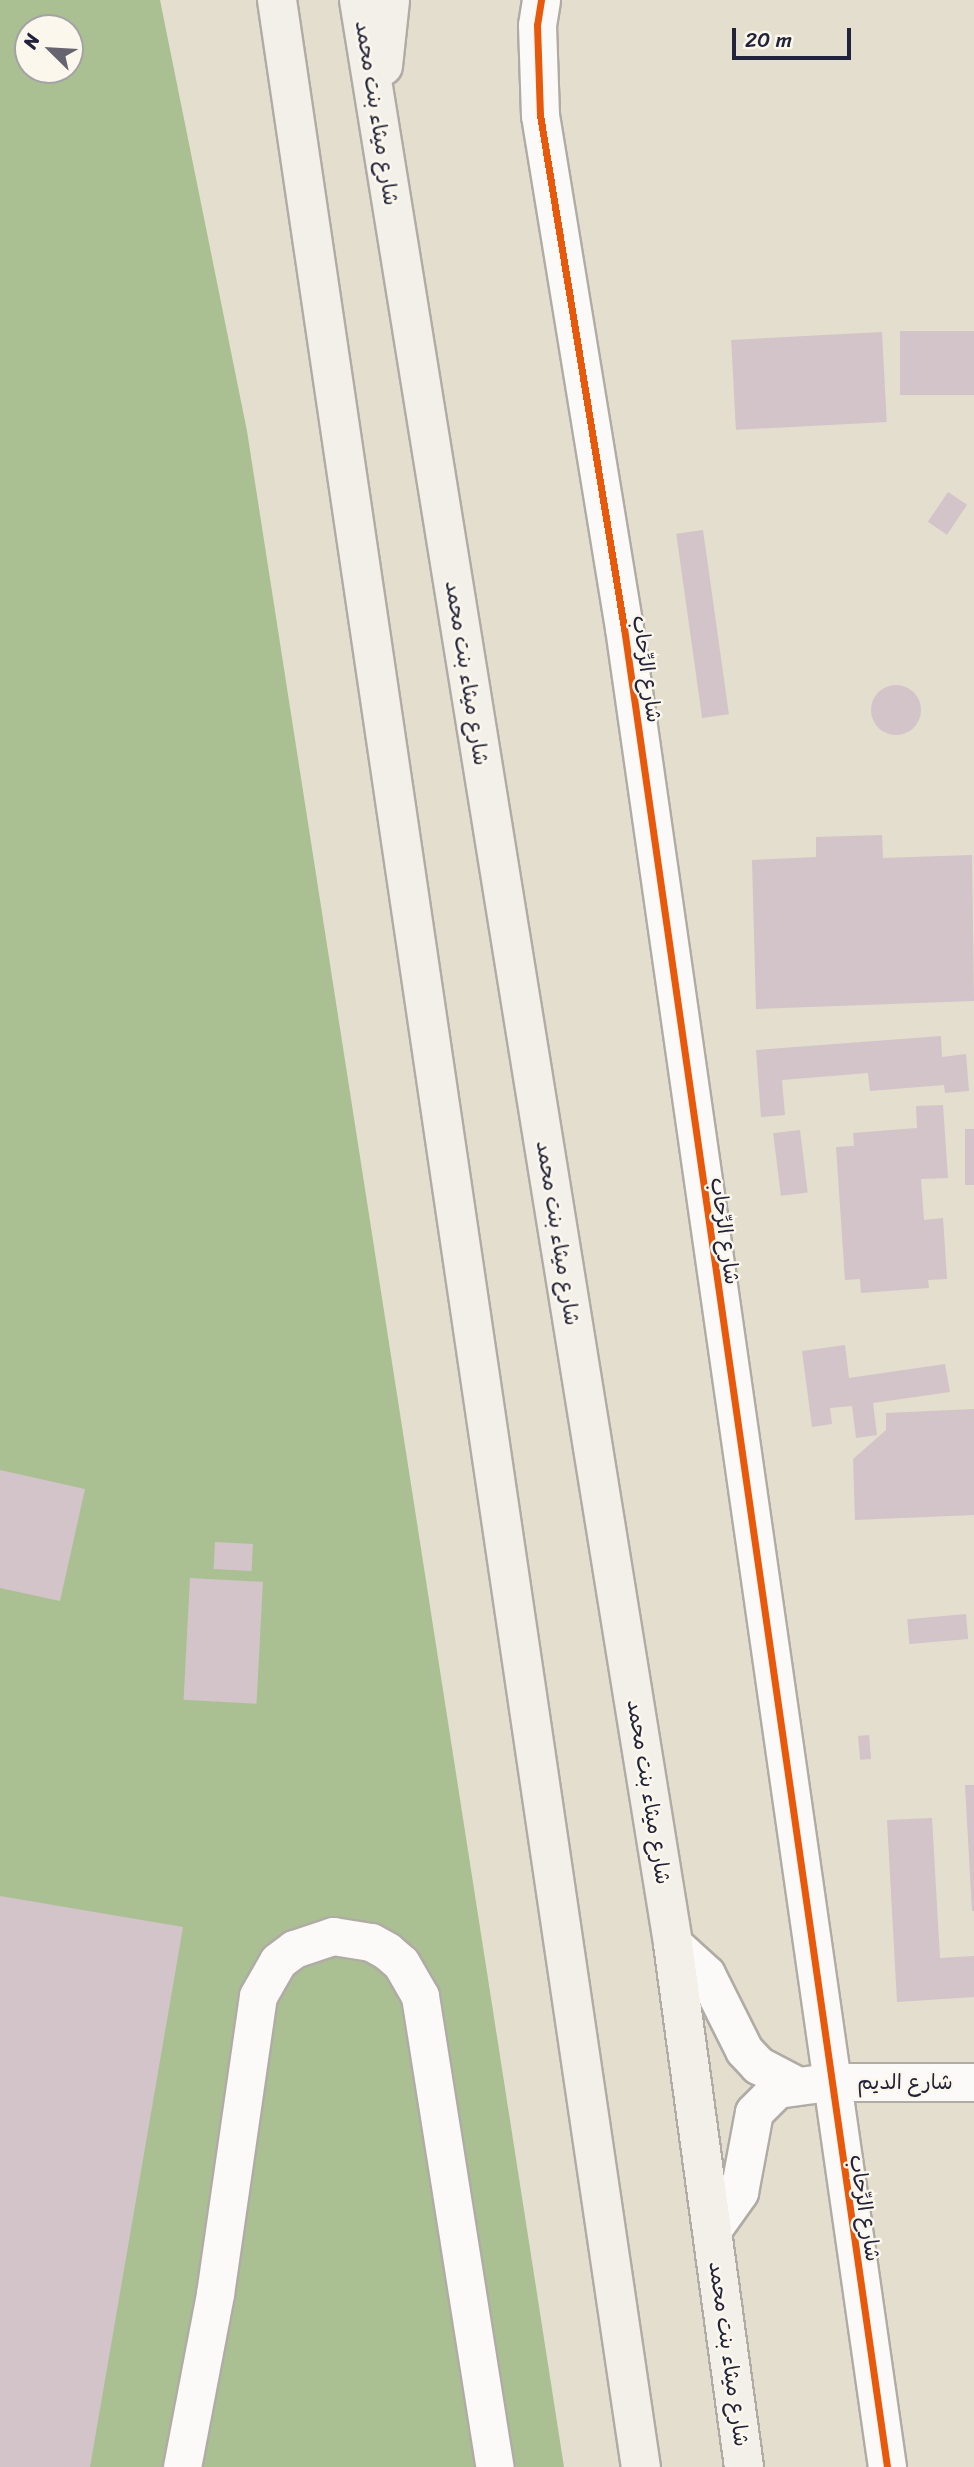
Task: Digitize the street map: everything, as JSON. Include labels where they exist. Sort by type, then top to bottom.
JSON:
[{"type":"main road","points":[[252,0],[292,119]]},
{"type":"main road","points":[[276,0],[641,2467]]},
{"type":"main road","name":"شارع ميثاء بنت محمد","points":[[359,0],[673,1944],[744,2467]]},
{"type":"main road","points":[[377,120],[390,0]]},
{"type":"street","name":"شارع الرِّحاب","points":[[541,0],[537,25],[540,115],[624,628],[811,2083],[887,2467]]},
{"type":"street","points":[[182,2467],[215,2294],[258,1996],[272,1969],[294,1948],[333,1936],[371,1942],[387,1951],[401,1963],[420,1996],[495,2467]]},
{"type":"street","name":"شارع الديم","points":[[673,1944],[706,1974],[744,2050],[775,2076],[811,2083],[974,2082]]},
{"type":"street","name":"شارع الديم","points":[[712,2230],[739,2192],[754,2112],[764,2099],[811,2083]]},
{"type":"green space","points":[[0,0],[160,0],[247,431],[564,2467],[0,2467]]},
{"type":"building","points":[[900,331],[974,331],[974,395],[900,395]]},
{"type":"building","points":[[882,332],[887,422],[736,430],[731,340]]},
{"type":"building","points":[[948,492],[967,505],[947,535],[928,522]]},
{"type":"building","points":[[703,530],[729,714],[702,718],[676,534]]},
{"type":"building","points":[[896,685],[914,692],[921,710],[914,728],[896,735],[878,728],[871,710],[878,692]]},
{"type":"building","points":[[882,835],[883,858],[972,855],[974,1001],[756,1009],[752,860],[816,857],[816,837]]},
{"type":"building","points":[[941,1036],[942,1057],[966,1054],[969,1091],[945,1093],[944,1085],[870,1091],[868,1073],[782,1080],[785,1115],[761,1117],[756,1050]]},
{"type":"building","points":[[943,1105],[948,1178],[921,1179],[924,1220],[943,1218],[947,1279],[928,1280],[929,1288],[861,1293],[860,1279],[845,1280],[836,1147],[854,1146],[853,1133],[917,1128],[916,1106]]},
{"type":"building","points":[[965,1129],[974,1129],[974,1185],[965,1185]]},
{"type":"building","points":[[800,1130],[808,1193],[781,1196],[773,1133]]},
{"type":"building","points":[[845,1345],[849,1378],[945,1364],[950,1392],[873,1403],[877,1435],[856,1438],[852,1406],[830,1408],[832,1424],[812,1427],[802,1351]]},
{"type":"building","points":[[974,1409],[974,1515],[855,1520],[853,1459],[886,1430],[886,1413]]},
{"type":"building","points":[[0,1470],[85,1489],[60,1601],[0,1588]]},
{"type":"building","points":[[215,1542],[253,1544],[252,1571],[214,1569]]},
{"type":"building","points":[[190,1578],[263,1582],[257,1704],[184,1700]]},
{"type":"building","points":[[966,1614],[968,1639],[909,1644],[907,1619]]},
{"type":"building","points":[[869,1735],[871,1759],[860,1760],[858,1736]]},
{"type":"building","points":[[965,1785],[974,1785],[974,1911],[972,1911]]},
{"type":"building","points":[[932,1818],[940,1958],[974,1956],[974,1997],[897,2002],[887,1820]]},
{"type":"building","points":[[0,1896],[183,1927],[90,2467],[0,2467]]},
{"type":"cycle path","points":[[541,0],[537,25],[540,115],[624,628],[887,2467]]}]
